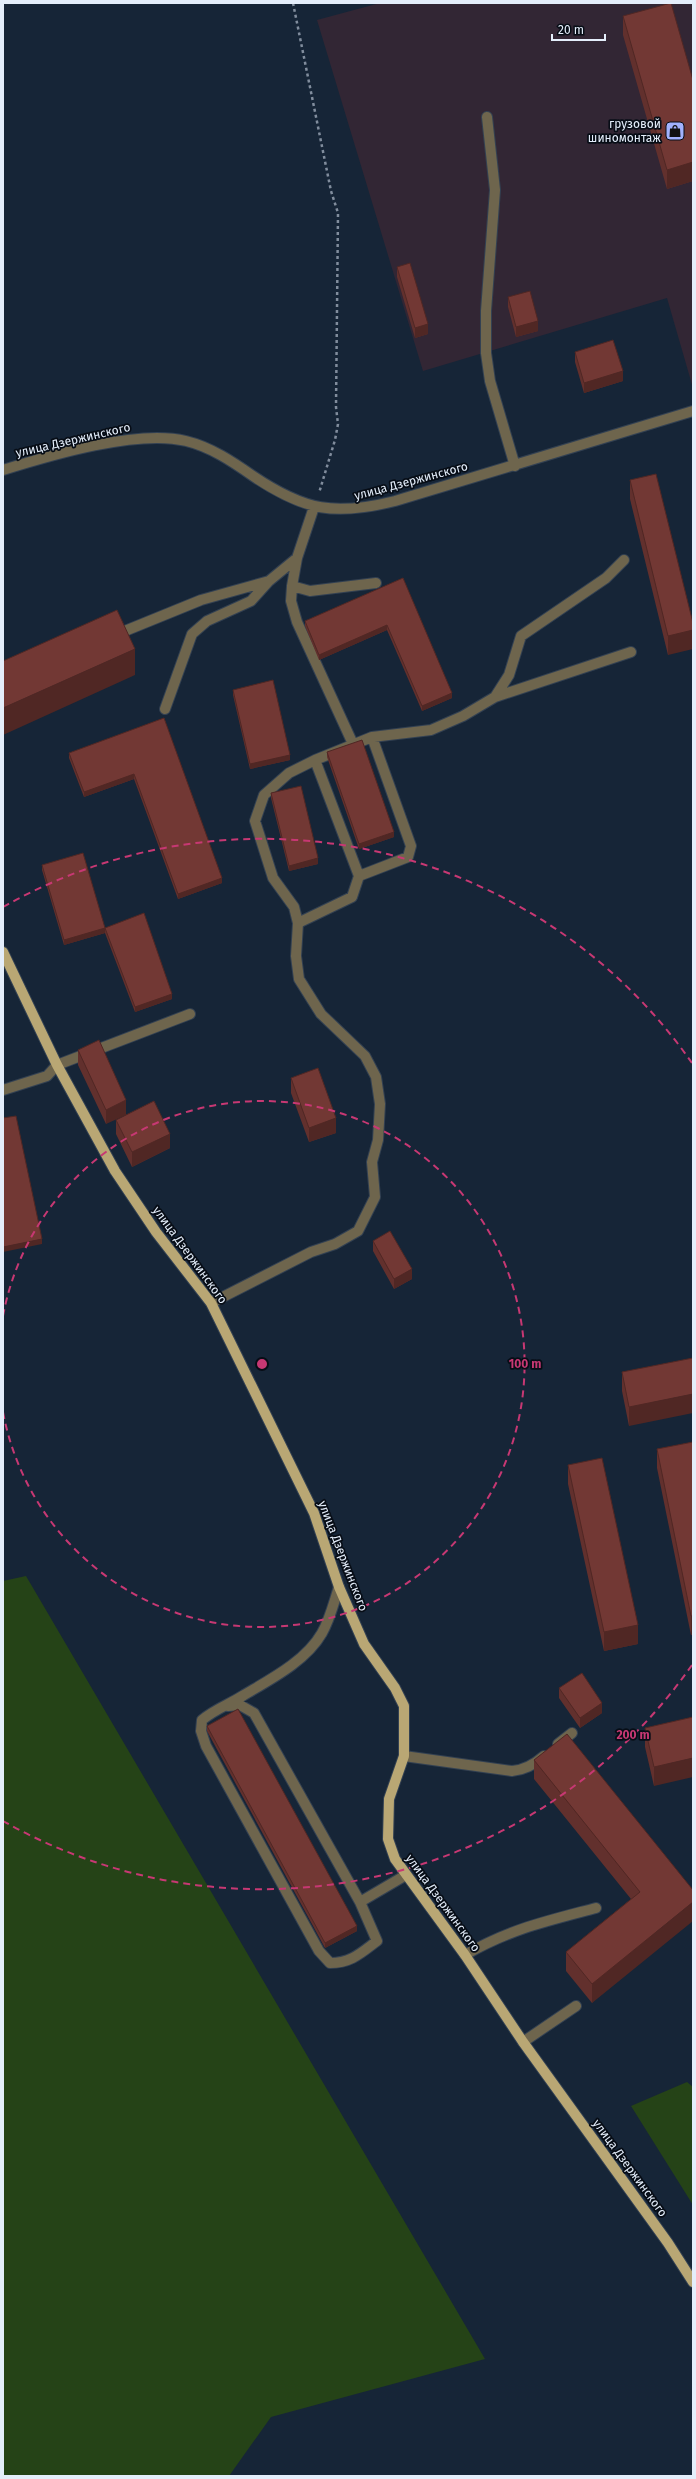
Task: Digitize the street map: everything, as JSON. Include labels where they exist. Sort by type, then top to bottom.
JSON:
[{"type":"main road","name":"улица Дзержинского","points":[[3,952],[57,1064],[115,1171],[156,1232],[212,1303],[314,1513],[339,1587],[364,1644],[395,1688],[404,1706],[404,1756],[389,1799],[388,1838],[395,1859],[465,1955],[523,2042],[668,2243],[693,2282]]},
{"type":"street","points":[[487,117],[494,190],[486,311],[486,352],[490,381],[514,466]]},
{"type":"street","name":"улица Дзержинского","points":[[3,470],[128,439],[169,438],[187,441],[209,449],[231,461],[272,488],[314,507],[344,510],[363,509],[514,466],[693,411]]},
{"type":"street","points":[[314,507],[297,558],[291,601],[297,622],[354,744]]},
{"type":"street","points":[[165,709],[192,634],[207,621],[251,601],[269,581],[297,558]]},
{"type":"street","points":[[495,697],[508,675],[521,636],[606,578],[624,560]]},
{"type":"street","points":[[104,640],[201,600],[269,581]]},
{"type":"street","points":[[292,586],[310,591],[376,583]]},
{"type":"street","points":[[212,1303],[311,1252],[335,1244],[358,1231],[375,1197],[372,1162],[378,1140],[380,1104],[376,1077],[365,1056],[321,1014],[300,979],[296,956],[298,923],[294,906],[273,878],[255,821],[264,795],[289,773],[315,760],[354,744],[372,737],[431,730],[463,716],[495,697],[631,652]]},
{"type":"street","points":[[359,876],[408,857],[411,846],[372,737]]},
{"type":"street","points":[[298,923],[352,897],[359,876],[315,760]]},
{"type":"street","points":[[3,1090],[47,1076],[57,1064],[190,1014]]},
{"type":"street","points":[[224,1706],[240,1706],[254,1713],[360,1902],[377,1941],[354,1959],[342,1963],[330,1963],[319,1951],[206,1746],[200,1731],[202,1720],[224,1706],[244,1696],[296,1662],[310,1649],[322,1633],[339,1587]]},
{"type":"street","points":[[404,1756],[521,1771],[535,1764],[572,1733]]},
{"type":"street","points":[[360,1902],[406,1875]]},
{"type":"street","points":[[465,1955],[492,1940],[521,1928],[596,1908]]},
{"type":"street","points":[[523,2042],[576,2006]]},
{"type":"path","points":[[293,3],[331,191],[338,213],[336,407],[338,424],[314,507]]},
{"type":"shaded area","points":[[380,3],[693,3],[693,388],[667,298],[423,371],[317,20]]},
{"type":"green space","points":[[26,1576],[485,2359],[271,2417],[229,2476],[3,2476],[3,1581]]},
{"type":"green space","points":[[687,2082],[693,2087],[693,2205],[631,2106]]},
{"type":"building","points":[[671,3],[693,80],[693,162],[667,170],[623,16]]},
{"type":"building","points":[[410,263],[428,324],[415,328],[397,267]]},
{"type":"building","points":[[530,291],[538,321],[516,327],[508,297]]},
{"type":"building","points":[[613,340],[623,371],[584,383],[575,352]]},
{"type":"building","points":[[656,474],[693,623],[693,630],[668,636],[630,480]]},
{"type":"building","points":[[403,578],[452,693],[422,706],[387,625],[319,655],[305,621]]},
{"type":"building","points":[[117,610],[135,649],[3,708],[3,661]]},
{"type":"building","points":[[273,680],[290,755],[250,764],[233,690]]},
{"type":"building","points":[[164,718],[222,878],[178,894],[134,774],[84,792],[69,753]]},
{"type":"building","points":[[362,740],[394,832],[359,844],[327,752]]},
{"type":"building","points":[[301,786],[318,858],[289,866],[271,793]]},
{"type":"building","points":[[83,853],[105,928],[64,940],[42,865]]},
{"type":"building","points":[[144,913],[172,994],[135,1007],[105,928]]},
{"type":"building","points":[[99,1040],[126,1100],[106,1110],[78,1050]]},
{"type":"building","points":[[318,1068],[336,1118],[309,1128],[291,1078]]},
{"type":"building","points":[[154,1101],[170,1134],[132,1152],[116,1120]]},
{"type":"building","points":[[16,1116],[42,1239],[3,1247],[3,1118]]},
{"type":"building","points":[[390,1231],[412,1269],[394,1279],[373,1241]]},
{"type":"building","points":[[693,1358],[693,1394],[629,1407],[622,1372]]},
{"type":"building","points":[[693,1442],[693,1616],[691,1616],[657,1449]]},
{"type":"building","points":[[602,1458],[638,1625],[604,1632],[568,1465]]},
{"type":"building","points":[[582,1673],[602,1703],[580,1718],[559,1688]]},
{"type":"building","points":[[238,1709],[357,1926],[325,1943],[207,1726]]},
{"type":"building","points":[[693,1717],[693,1758],[654,1767],[645,1728]]},
{"type":"building","points":[[567,1734],[693,1890],[693,1902],[592,1984],[566,1952],[640,1892],[534,1760]]},
{"type":"place","name":"грузовой шиномонтаж","points":[[675,131]]}]
